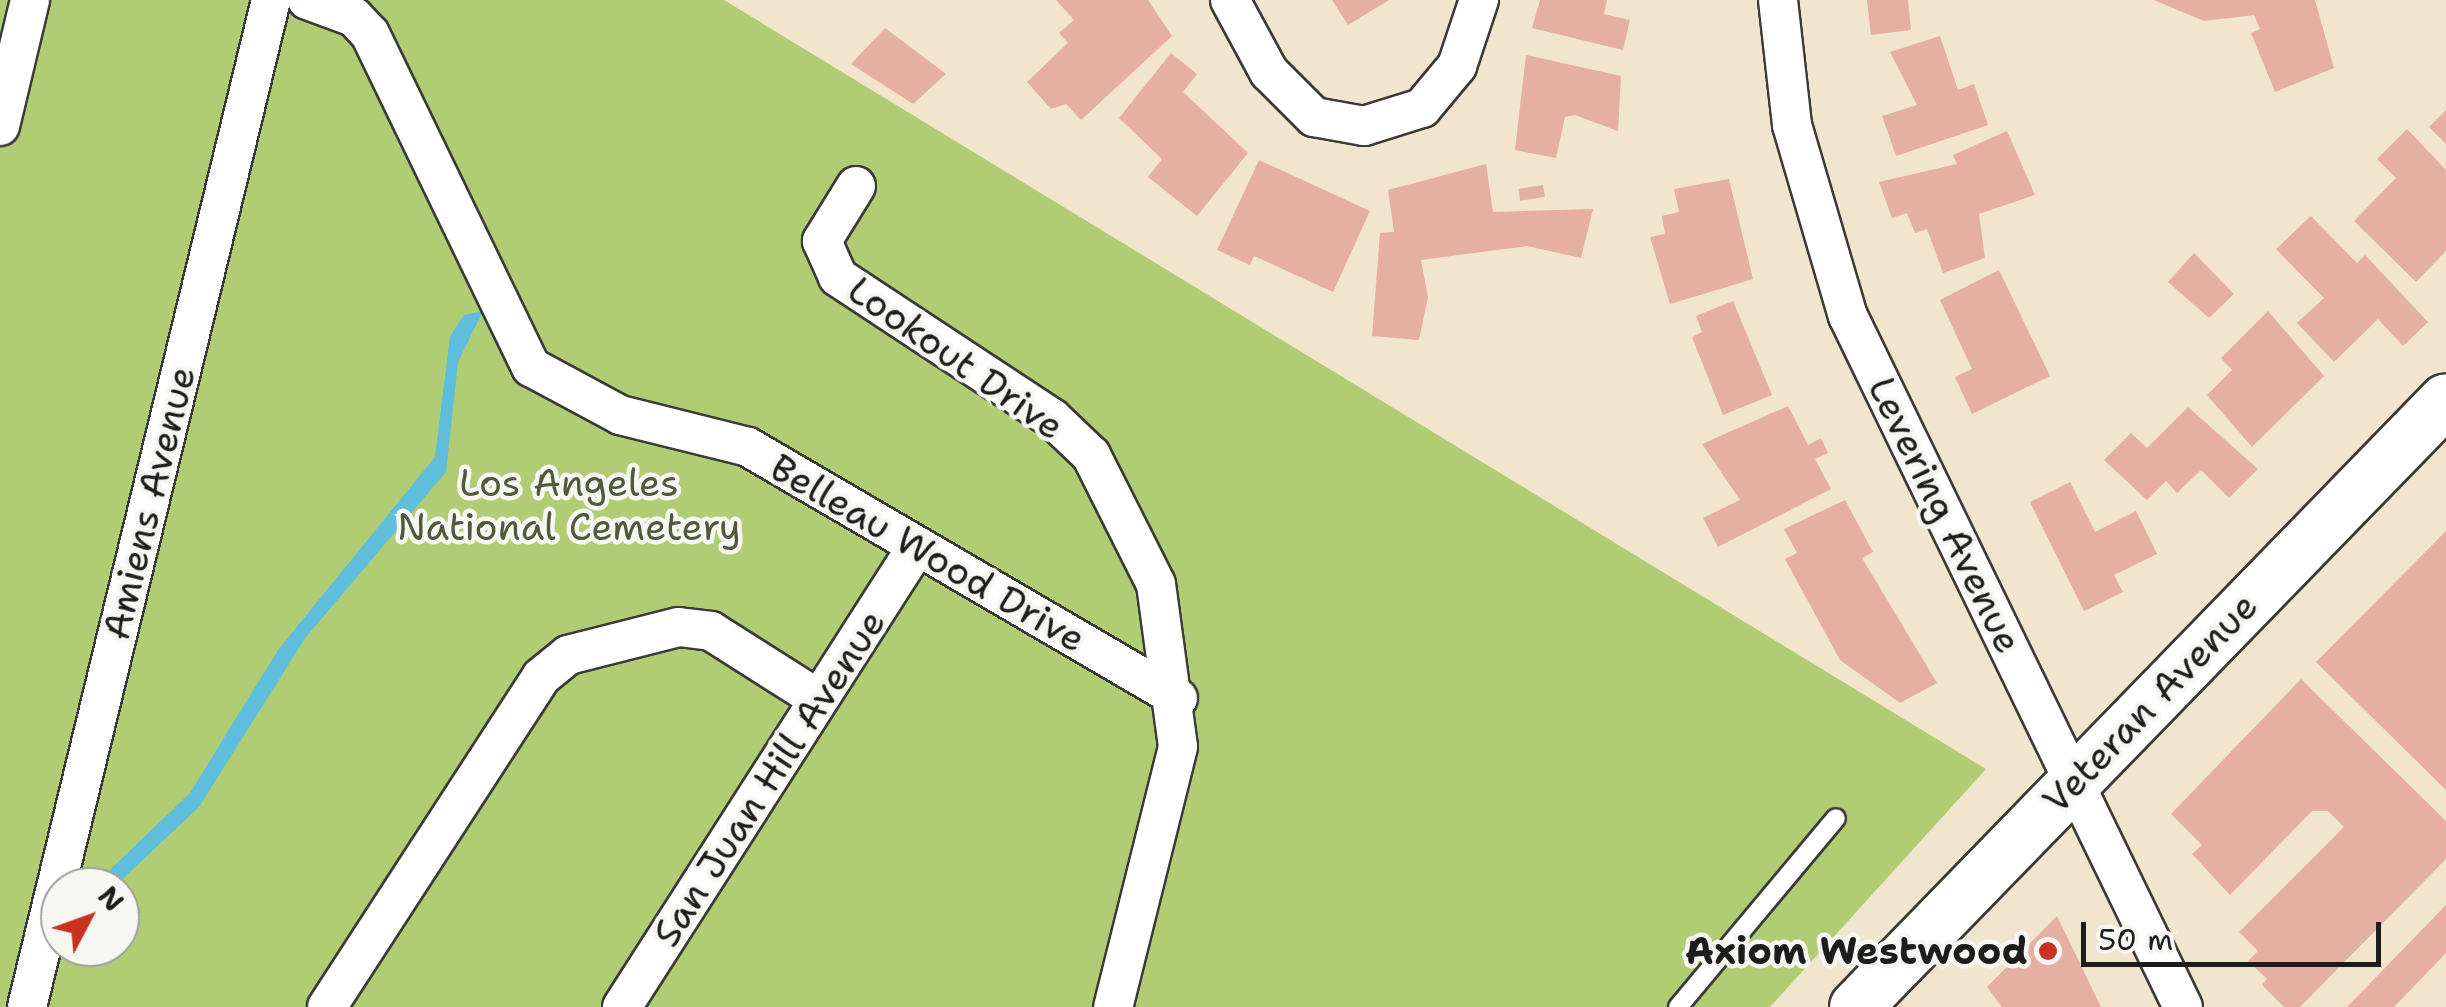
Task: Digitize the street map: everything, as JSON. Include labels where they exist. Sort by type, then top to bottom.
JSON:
[{"type":"street","points":[[0,126],[30,0]]},
{"type":"street","name":"Amiens Avenue","points":[[27,1007],[271,0]]},
{"type":"street","name":"Belleau Wood Drive","points":[[306,0],[354,17],[370,34],[531,368],[620,415],[748,447],[1178,698]]},
{"type":"street","points":[[1230,0],[1270,72],[1314,117],[1364,126],[1422,108],[1456,66],[1480,0]]},
{"type":"street","name":"Levering Avenue","points":[[1778,0],[1792,125],[1848,316],[2183,1007]]},
{"type":"street","name":"Lookout Drive","points":[[856,186],[827,227],[824,258],[838,278],[1052,418],[1091,455],[1156,584],[1178,698],[1178,747],[1113,1007]]},
{"type":"street","name":"Veteran Avenue","points":[[1856,1007],[2446,400]]},
{"type":"street","name":"San Juan Hill Avenue","points":[[622,1007],[916,548]]},
{"type":"street","points":[[328,1007],[541,677],[568,655],[679,628],[712,631],[818,699]]},
{"type":"lane","points":[[1678,1007],[1836,818]]},
{"type":"green space","name":"Los Angeles National Cemetery","points":[[0,0],[724,0],[1986,769],[1770,1007],[0,1007]]},
{"type":"water","points":[[483,311],[458,362],[446,472],[306,637],[199,807],[135,867],[113,867],[190,793],[278,650],[435,457],[450,336],[464,315]]},
{"type":"building","points":[[1056,0],[1148,0],[1172,36],[1081,120],[1066,104],[1051,109],[1027,82],[1068,43],[1059,33],[1074,20]]},
{"type":"building","points":[[1332,0],[1389,0],[1348,25]]},
{"type":"building","points":[[1540,0],[1607,0],[1604,14],[1630,20],[1623,50],[1532,28]]},
{"type":"building","points":[[1867,0],[1908,0],[1911,30],[1871,35]]},
{"type":"building","points":[[2154,0],[2315,0],[2334,68],[2275,92],[2251,33],[2260,29],[2254,15],[2204,21]]},
{"type":"building","points":[[885,28],[946,74],[913,104],[851,64]]},
{"type":"building","points":[[1940,36],[1958,90],[1974,84],[1988,125],[1896,156],[1882,116],[1917,105],[1890,52]]},
{"type":"building","points":[[1171,53],[1197,74],[1183,92],[1248,153],[1197,216],[1148,177],[1162,159],[1119,118]]},
{"type":"building","points":[[1526,55],[1621,76],[1618,131],[1575,115],[1565,117],[1556,158],[1515,150]]},
{"type":"building","points":[[2446,110],[2446,144],[2429,127]]},
{"type":"building","points":[[2407,129],[2446,170],[2446,251],[2416,282],[2354,221],[2396,178],[2377,159]]},
{"type":"building","points":[[2007,131],[2035,195],[1979,214],[1985,258],[1943,273],[1927,229],[1915,233],[1907,213],[1892,218],[1879,182],[1957,164],[1953,155]]},
{"type":"building","points":[[1259,160],[1370,211],[1333,292],[1254,256],[1250,265],[1217,250]]},
{"type":"building","points":[[1486,164],[1493,212],[1593,209],[1581,258],[1527,246],[1421,260],[1428,297],[1419,340],[1372,336],[1380,233],[1394,232],[1388,190]]},
{"type":"building","points":[[1729,179],[1753,279],[1670,304],[1650,237],[1665,234],[1662,216],[1679,212],[1674,189]]},
{"type":"building","points":[[1543,185],[1545,197],[1520,201],[1518,189]]},
{"type":"building","points":[[2311,216],[2357,263],[2365,255],[2428,322],[2403,346],[2378,319],[2334,362],[2297,323],[2324,298],[2276,249]]},
{"type":"building","points":[[2194,253],[2234,294],[2209,318],[2168,282]]},
{"type":"building","points":[[1999,270],[2050,376],[1972,414],[1955,377],[1972,369],[1940,300]]},
{"type":"building","points":[[1733,301],[1772,395],[1723,415],[1692,337],[1702,332],[1696,316]]},
{"type":"building","points":[[2268,311],[2324,376],[2252,447],[2207,395],[2232,370],[2221,358]]},
{"type":"building","points":[[1788,406],[1808,445],[1821,438],[1828,453],[1815,459],[1831,489],[1718,547],[1703,518],[1740,500],[1702,444]]},
{"type":"building","points":[[2188,407],[2258,469],[2229,498],[2201,470],[2177,493],[2166,481],[2147,500],[2104,460],[2131,433],[2147,448]]},
{"type":"building","points":[[2070,482],[2095,532],[2136,511],[2157,554],[2114,575],[2123,592],[2084,611],[2030,502]]},
{"type":"building","points":[[1845,500],[1873,552],[1862,558],[1937,683],[1900,703],[1840,660],[1785,559],[1797,553],[1784,529]]},
{"type":"building","points":[[2446,531],[2446,790],[2316,662]]},
{"type":"building","points":[[2301,679],[2446,821],[2446,859],[2300,1007],[2284,1007],[2262,985],[2267,979],[2248,961],[2258,951],[2239,932],[2344,827],[2328,811],[2312,811],[2230,895],[2192,854],[2202,845],[2171,814]]},
{"type":"building","points":[[2446,905],[2446,953],[2394,1007],[2347,1007]]},
{"type":"building","name":"Axiom Westwood","points":[[2057,916],[2101,1007],[2002,1007],[1987,987]]},
{"type":"place","name":"Axiom Westwood","points":[[2048,951]]}]
